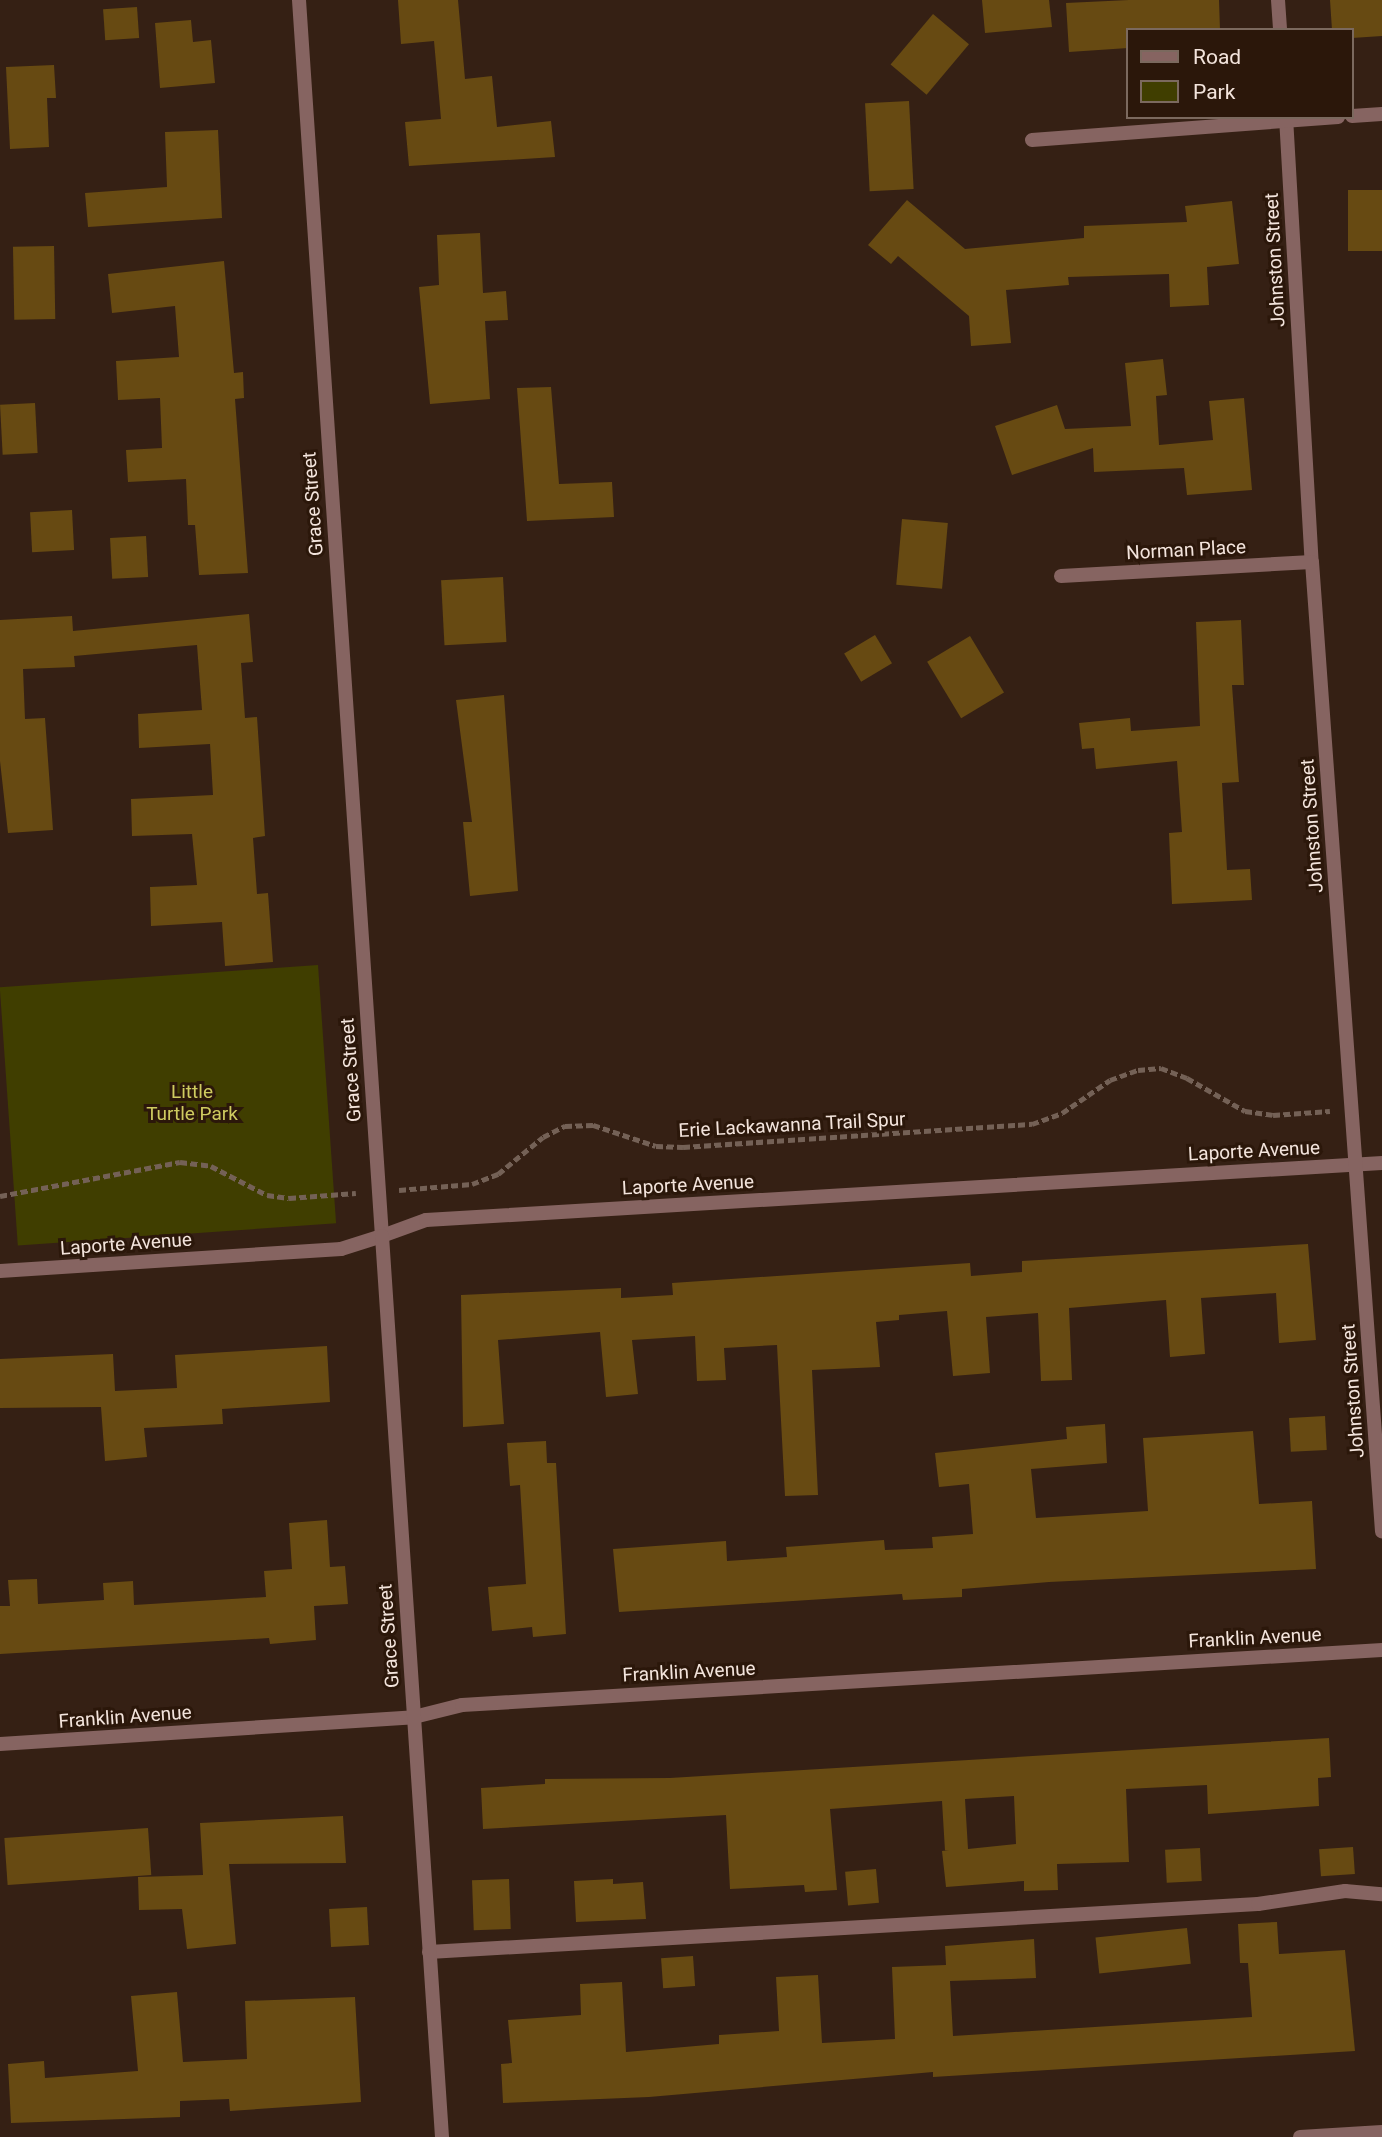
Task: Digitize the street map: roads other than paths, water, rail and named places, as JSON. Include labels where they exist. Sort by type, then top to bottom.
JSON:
[{"type":"street","name":"Grace Street","points":[[299,0],[442,2137]]},
{"type":"street","points":[[1278,0],[1280,28]]},
{"type":"street","points":[[1354,116],[1382,114]]},
{"type":"street","points":[[1032,140],[1286,119]]},
{"type":"street","name":"Johnston Street","points":[[1286,119],[1312,562],[1382,1531]]},
{"type":"street","name":"Norman Place","points":[[1061,576],[1312,562]]},
{"type":"street","name":"Laporte Avenue","points":[[0,1271],[341,1249],[426,1220],[1382,1163]]},
{"type":"street","name":"Franklin Avenue","points":[[0,1744],[414,1717],[462,1705],[1382,1650]]},
{"type":"street","points":[[429,1952],[1258,1904],[1345,1891],[1382,1894]]},
{"type":"street","points":[[1300,2137],[1382,2132]]},
{"type":"park label","name":"Little Turtle Park","points":[[192,1103]]}]
